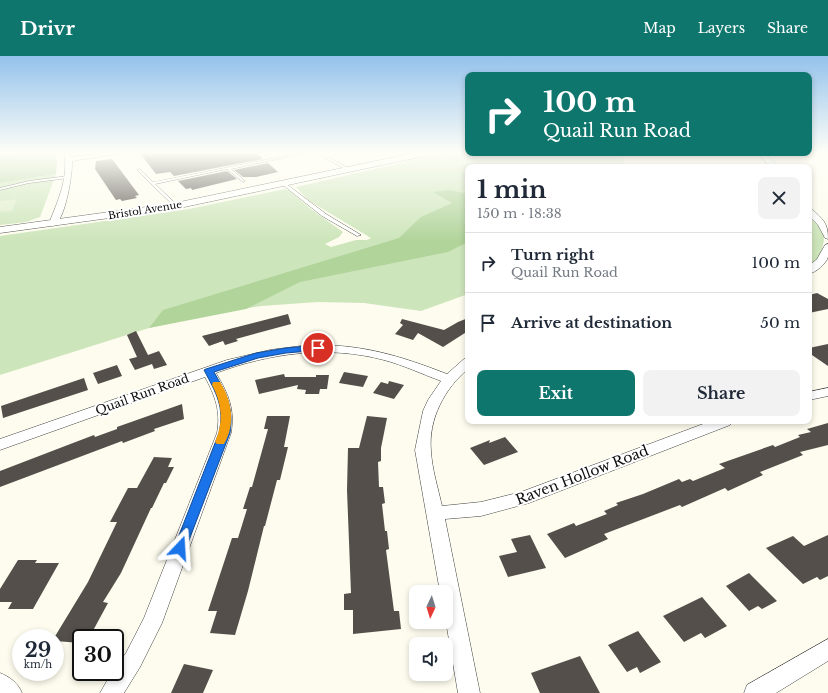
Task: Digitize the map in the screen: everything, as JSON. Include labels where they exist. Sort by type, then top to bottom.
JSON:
[{"type":"street","points":[[53,223],[66,182]]},
{"type":"street","name":"Bristol Avenue","points":[[0,230],[175,206],[294,182]]},
{"type":"street","points":[[812,212],[822,224],[828,236]]},
{"type":"street","points":[[812,268],[821,261],[828,247]]},
{"type":"street","name":"Quail Run Road","points":[[0,445],[209,370],[271,352],[332,348],[362,351],[389,357],[449,380]]},
{"type":"street","points":[[465,365],[449,380],[434,400],[426,423],[423,450],[469,693]]},
{"type":"street","points":[[111,693],[133,660],[152,623],[224,433],[227,421],[225,404],[223,396],[209,370]]},
{"type":"street","points":[[812,395],[828,392]]},
{"type":"street","name":"Raven Hollow Road","points":[[436,513],[481,509],[506,504],[717,424]]},
{"type":"street","points":[[755,693],[828,649]]},
{"type":"street","points":[[0,684],[11,693]]},
{"type":"lane","points":[[0,189],[31,182]]},
{"type":"lane","points":[[152,183],[158,182]]},
{"type":"lane","points":[[152,183],[175,206]]},
{"type":"lane","points":[[284,184],[324,215],[359,235]]},
{"type":"green space","points":[[53,182],[40,217],[26,222],[0,225],[0,183]]},
{"type":"green space","points":[[319,182],[465,182],[465,295],[421,311],[364,303],[318,302],[261,306],[218,313],[149,328],[0,375],[0,236],[189,209],[285,189],[290,191],[312,210],[343,232],[339,237],[325,244],[331,247],[356,240],[367,240],[371,238],[308,200],[296,187]]},
{"type":"green space","points":[[450,190],[465,193],[465,244],[448,252],[300,282],[246,309],[149,328],[163,310],[399,238],[421,217],[452,203],[433,192]]},
{"type":"green space","points":[[17,199],[12,211],[0,212],[0,201]]},
{"type":"green space","points":[[812,217],[822,224],[824,231],[822,249],[812,267]]},
{"type":"building","points":[[104,182],[129,182],[139,195],[135,196],[137,198],[122,201],[120,199],[116,200]]},
{"type":"building","points":[[179,182],[226,182],[192,190],[191,188],[186,189]]},
{"type":"building","points":[[817,293],[828,299],[828,309],[812,312],[812,294]]},
{"type":"building","points":[[288,314],[291,324],[236,339],[238,341],[225,345],[223,341],[209,346],[202,336]]},
{"type":"building","points":[[402,319],[444,330],[465,319],[465,333],[443,347],[418,333],[413,340],[395,334],[403,325],[400,323]]},
{"type":"building","points":[[136,331],[148,355],[159,351],[167,365],[154,369],[152,364],[135,370],[129,359],[137,357],[127,335]]},
{"type":"building","points":[[828,344],[828,366],[812,355],[812,347]]},
{"type":"building","points":[[117,365],[122,376],[98,384],[93,373]]},
{"type":"building","points":[[344,372],[368,376],[363,387],[339,383]]},
{"type":"building","points":[[284,374],[285,377],[316,377],[316,375],[329,375],[327,389],[320,389],[319,394],[305,394],[306,390],[297,389],[298,385],[259,394],[255,380]]},
{"type":"building","points":[[84,378],[88,390],[3,418],[1,406]]},
{"type":"building","points":[[389,381],[404,385],[394,399],[373,393],[381,382],[388,384]]},
{"type":"building","points":[[182,404],[184,419],[154,429],[155,431],[123,443],[122,441],[0,487],[0,471],[94,435],[95,437],[117,429],[117,427]]},
{"type":"building","points":[[267,416],[290,416],[284,447],[288,447],[280,480],[277,480],[235,635],[210,633],[217,611],[208,611],[232,538],[238,538],[247,509],[243,509],[250,487],[252,487],[268,429],[264,429]]},
{"type":"building","points":[[367,416],[387,418],[381,448],[381,461],[378,462],[379,487],[383,487],[385,503],[382,504],[385,531],[387,531],[389,549],[386,550],[394,611],[399,611],[401,629],[353,634],[353,610],[344,610],[344,594],[351,593],[347,490],[348,448],[359,448]]},
{"type":"building","points":[[828,423],[828,445],[800,452],[803,455],[760,472],[763,475],[728,491],[725,488],[682,507],[680,505],[604,534],[608,539],[565,558],[547,534],[574,523],[576,526],[607,514],[604,511],[618,505],[616,503],[643,494],[679,479],[682,482],[690,479],[693,481],[725,468],[719,464],[773,445],[775,447],[800,437],[798,435],[811,432],[807,429]]},
{"type":"building","points":[[505,437],[518,452],[484,465],[470,448],[490,440],[489,443]]},
{"type":"building","points":[[154,457],[172,458],[168,467],[174,467],[151,508],[121,573],[103,602],[108,603],[94,629],[72,629],[72,642],[64,642],[64,629],[59,629],[88,582],[117,522],[110,522],[128,488],[137,488]]},
{"type":"building","points":[[530,535],[546,568],[508,577],[499,556],[517,552],[511,539]]},
{"type":"building","points":[[828,535],[828,576],[820,580],[817,577],[803,584],[766,548],[793,536],[804,546]]},
{"type":"building","points":[[18,560],[37,560],[35,563],[59,563],[33,609],[8,609],[12,602],[0,602],[0,589]]},
{"type":"building","points":[[749,573],[777,601],[762,609],[758,606],[749,611],[726,586]]},
{"type":"building","points":[[702,597],[727,626],[705,638],[701,633],[684,642],[663,616]]},
{"type":"building","points":[[638,631],[661,662],[640,673],[637,667],[627,672],[608,645]]},
{"type":"building","points":[[580,656],[600,693],[540,693],[531,673]]},
{"type":"building","points":[[184,664],[213,670],[203,693],[171,693]]},
{"type":"slow traffic","points":[[216,385],[223,396],[227,412],[227,421],[221,442]]},
{"type":"route","points":[[180,548],[224,433],[227,421],[227,412],[223,396],[209,370],[256,355],[286,350],[318,348]]}]
